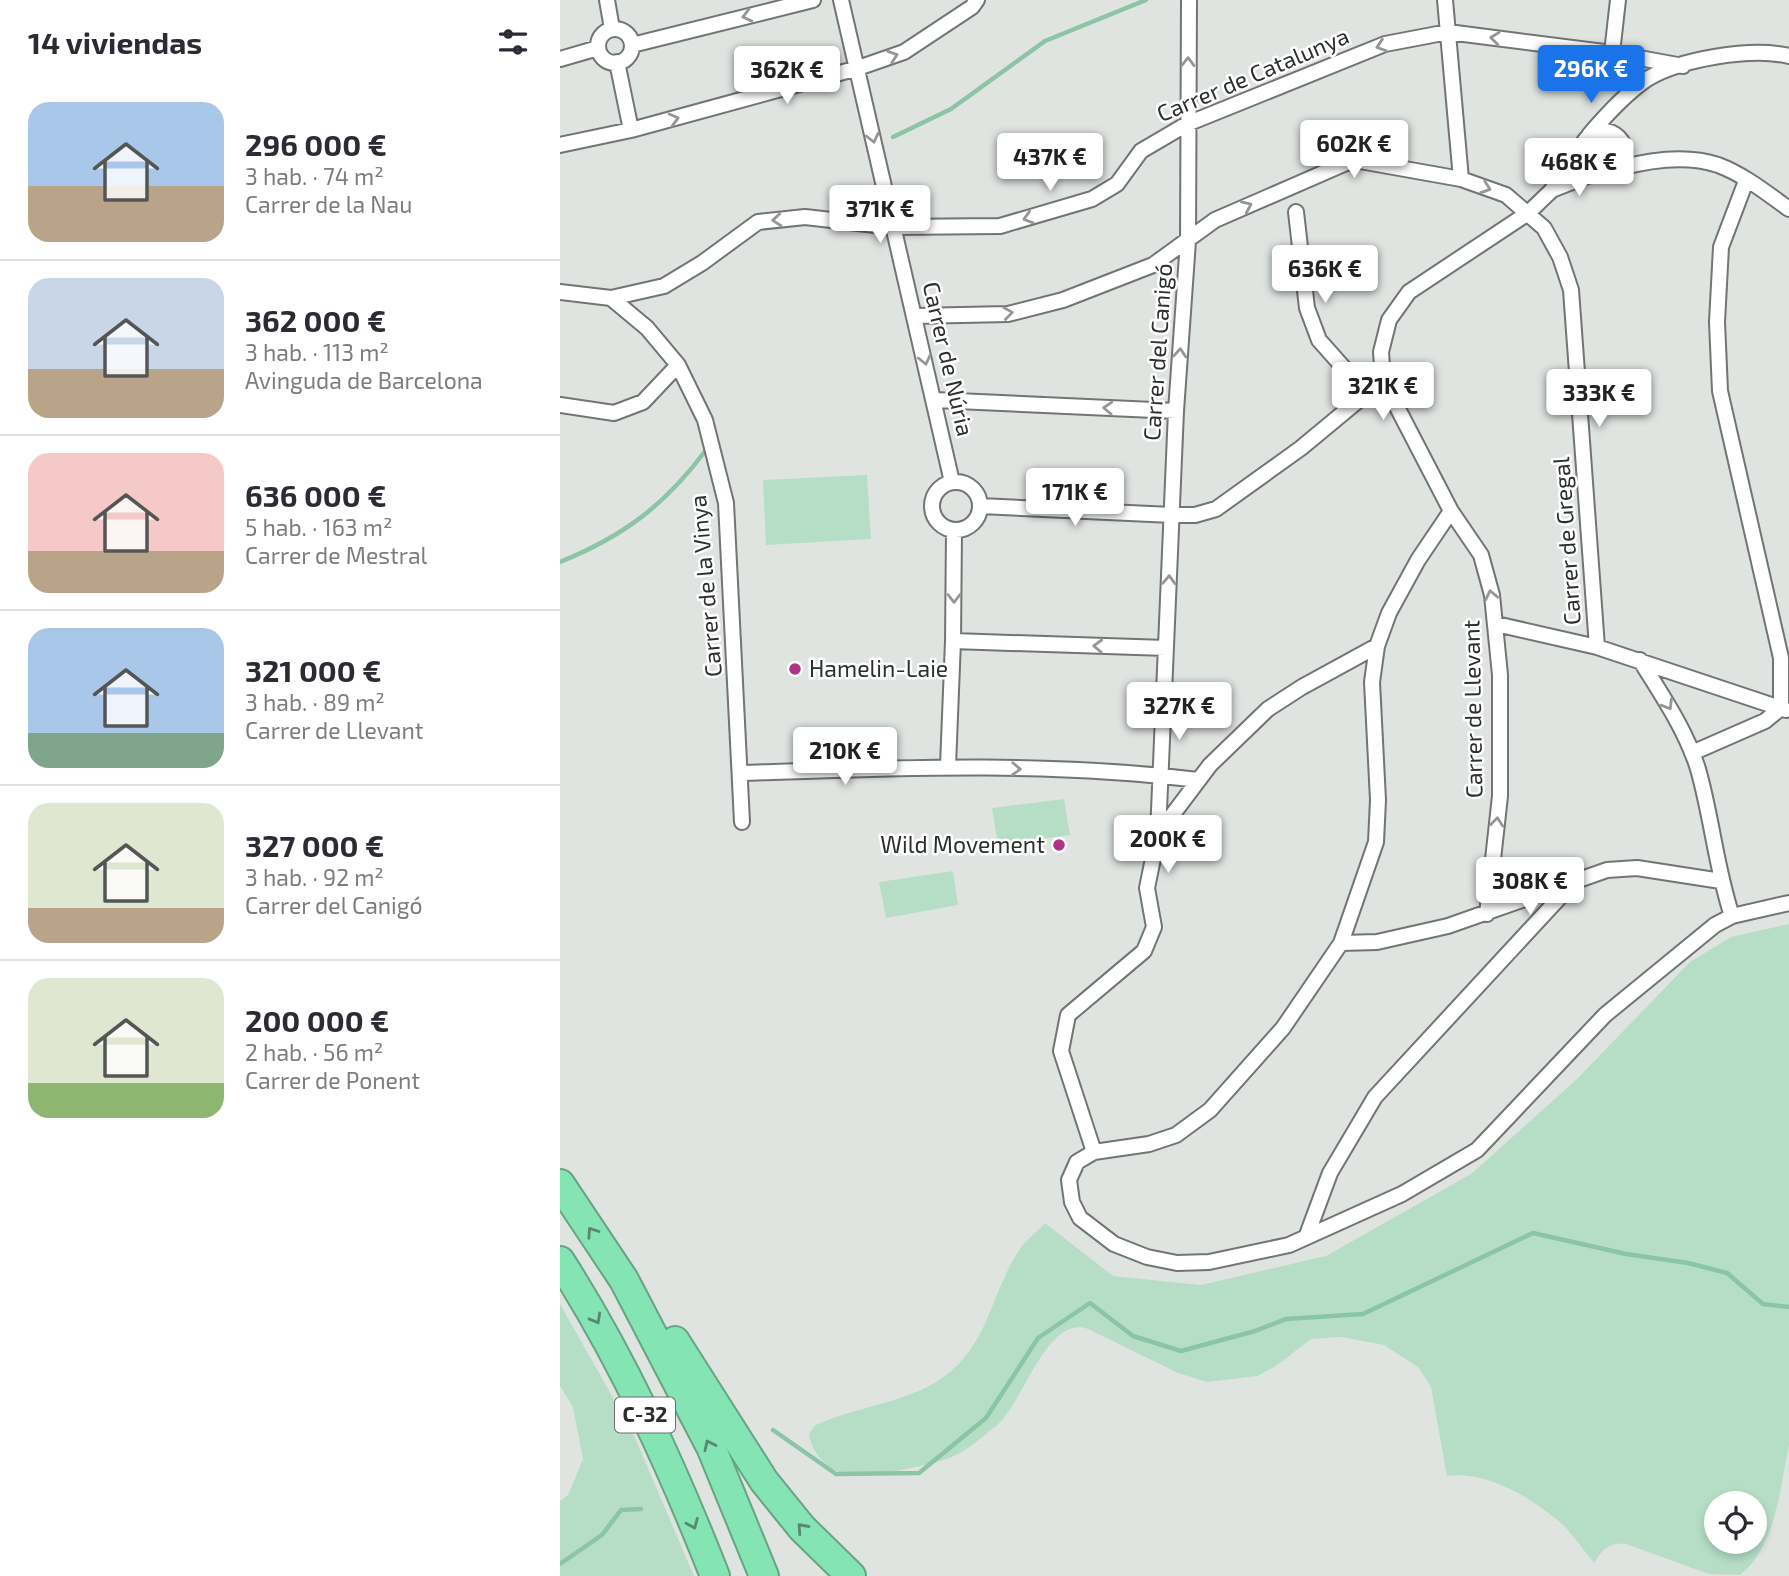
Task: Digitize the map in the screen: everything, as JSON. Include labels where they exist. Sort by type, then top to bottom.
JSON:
[{"type":"highway","name":"C-32","points":[[560,1184],[624,1280],[711,1447],[764,1576]]},
{"type":"highway","name":"C-32","points":[[560,1261],[597,1318],[659,1445],[715,1576]]},
{"type":"highway","points":[[624,1280],[661,1318],[764,1481],[802,1528],[851,1576]]},
{"type":"street","points":[[607,0],[612,29]]},
{"type":"street","points":[[632,45],[813,0]]},
{"type":"street","name":"Carrer de Núria","points":[[841,0],[952,482]]},
{"type":"street","points":[[560,145],[631,131],[858,68],[904,52],[972,8],[977,0]]},
{"type":"street","points":[[1187,124],[1189,0]]},
{"type":"street","points":[[1445,0],[1461,179]]},
{"type":"street","points":[[1612,53],[1618,0]]},
{"type":"street","points":[[612,29],[628,34],[632,45],[629,55],[617,62],[603,58],[598,48],[600,37],[612,29]]},
{"type":"street","name":"Carrer de Catalunya","points":[[893,228],[1000,226],[1092,200],[1116,184],[1141,151],[1187,124],[1385,44],[1448,32],[1612,53],[1683,66]]},
{"type":"street","points":[[560,59],[598,48]]},
{"type":"street","points":[[1528,213],[1551,191],[1609,111],[1648,79],[1706,58],[1757,52],[1789,56]]},
{"type":"street","points":[[617,62],[631,131]]},
{"type":"street","points":[[1615,134],[1619,105]]},
{"type":"street","name":"Carrer del Canigó","points":[[1094,1152],[1061,1051],[1068,1015],[1144,951],[1154,927],[1147,888],[1158,834],[1176,411],[1188,241],[1187,124]]},
{"type":"street","points":[[1585,142],[1603,130],[1615,134],[1625,147],[1647,160]]},
{"type":"street","points":[[1585,142],[1583,162],[1595,173]]},
{"type":"street","points":[[1620,168],[1626,154],[1625,147]]},
{"type":"street","points":[[1551,191],[1595,173],[1607,175],[1647,160],[1690,161],[1718,165],[1789,209]]},
{"type":"street","name":"Carrer de Gregal","points":[[915,316],[1008,314],[1063,300],[1153,265],[1215,220],[1346,163],[1374,162],[1461,179],[1507,195],[1544,228],[1560,257],[1571,290],[1597,647]]},
{"type":"street","points":[[1746,181],[1721,247],[1717,323],[1720,391],[1781,658],[1785,710]]},
{"type":"street","points":[[1296,212],[1307,308],[1319,340],[1366,393]]},
{"type":"street","name":"Carrer de Llevant","points":[[1487,914],[1500,796],[1500,676],[1492,595],[1481,555],[1451,511],[1383,380],[1381,352],[1389,320],[1409,292],[1528,213]]},
{"type":"street","points":[[560,292],[611,298],[664,286],[702,263],[758,222],[805,217],[893,228]]},
{"type":"street","name":"Carrer de la Vinya","points":[[611,298],[647,328],[678,365],[705,420],[726,503],[742,822]]},
{"type":"street","points":[[560,405],[614,414],[643,402],[678,365]]},
{"type":"street","points":[[980,506],[1172,516],[1195,515],[1216,509],[1301,448],[1383,380]]},
{"type":"street","points":[[935,400],[1176,411]]},
{"type":"street","points":[[952,482],[970,486],[978,495],[980,506],[974,522],[954,530],[940,523],[933,510],[935,495],[952,482]]},
{"type":"street","points":[[1451,511],[1418,560],[1389,613],[1377,646],[1372,682],[1378,800],[1376,842],[1341,943],[1283,1028],[1210,1110],[1176,1135],[1149,1144],[1094,1152],[1077,1162],[1069,1180],[1072,1202],[1080,1219],[1114,1244],[1147,1257],[1177,1263],[1209,1262],[1289,1245],[1402,1194],[1478,1150],[1605,1015],[1715,925],[1732,916],[1789,903]]},
{"type":"street","points":[[947,766],[953,641],[954,530]]},
{"type":"street","points":[[1496,624],[1597,647],[1785,710]]},
{"type":"street","points":[[953,641],[1166,648]]},
{"type":"street","points":[[1158,834],[1198,780],[1239,735],[1268,709],[1377,646]]},
{"type":"street","points":[[1640,660],[1675,716],[1692,753],[1721,881],[1732,916]]},
{"type":"street","points":[[1692,753],[1785,710]]},
{"type":"street","points":[[741,774],[947,766],[1160,775],[1198,780]]},
{"type":"street","points":[[1341,943],[1377,942],[1448,926],[1607,870],[1637,868],[1721,881]]},
{"type":"street","points":[[1307,1236],[1330,1173],[1375,1097],[1574,881]]},
{"type":"green space","points":[[867,475],[871,539],[766,545],[763,480]]},
{"type":"green space","points":[[1064,799],[1070,835],[998,845],[992,808]]},
{"type":"green space","points":[[953,871],[958,905],[886,918],[879,882]]},
{"type":"green space","points":[[1789,924],[1789,1445],[1775,1516],[1767,1538],[1767,1491],[1704,1491],[1704,1554],[1758,1554],[1740,1575],[1709,1574],[1626,1544],[1615,1544],[1607,1548],[1594,1563],[1563,1525],[1524,1496],[1478,1477],[1447,1476],[1431,1387],[1418,1367],[1384,1345],[1341,1337],[1311,1339],[1276,1366],[1257,1376],[1207,1382],[1178,1373],[1088,1329],[1073,1328],[1060,1335],[1048,1348],[1005,1416],[995,1427],[952,1457],[902,1470],[852,1475],[830,1467],[814,1449],[809,1434],[814,1426],[912,1393],[948,1374],[963,1359],[981,1333],[1013,1259],[1024,1243],[1045,1223],[1113,1276],[1201,1285],[1326,1256],[1471,1174],[1576,1080],[1690,962],[1731,937]]},
{"type":"green space","points":[[560,1304],[633,1433],[694,1576],[560,1576],[560,1501],[568,1495],[583,1459],[573,1407],[560,1386]]},
{"type":"waterway","points":[[893,137],[951,109],[1045,41],[1146,0]]},
{"type":"waterway","points":[[560,562],[604,541],[642,517],[675,487],[706,450]]},
{"type":"waterway","points":[[773,1430],[836,1474],[919,1473],[986,1418],[1038,1338],[1090,1303],[1133,1336],[1181,1351],[1255,1331],[1286,1319],[1363,1314],[1533,1233],[1727,1273],[1763,1304],[1789,1307]]},
{"type":"waterway","points":[[560,1564],[602,1535],[621,1510],[641,1509]]},
{"type":"place","name":"Hamelin-Laie","points":[[795,669]]},
{"type":"place","name":"Wild Movement","points":[[1059,845]]}]
